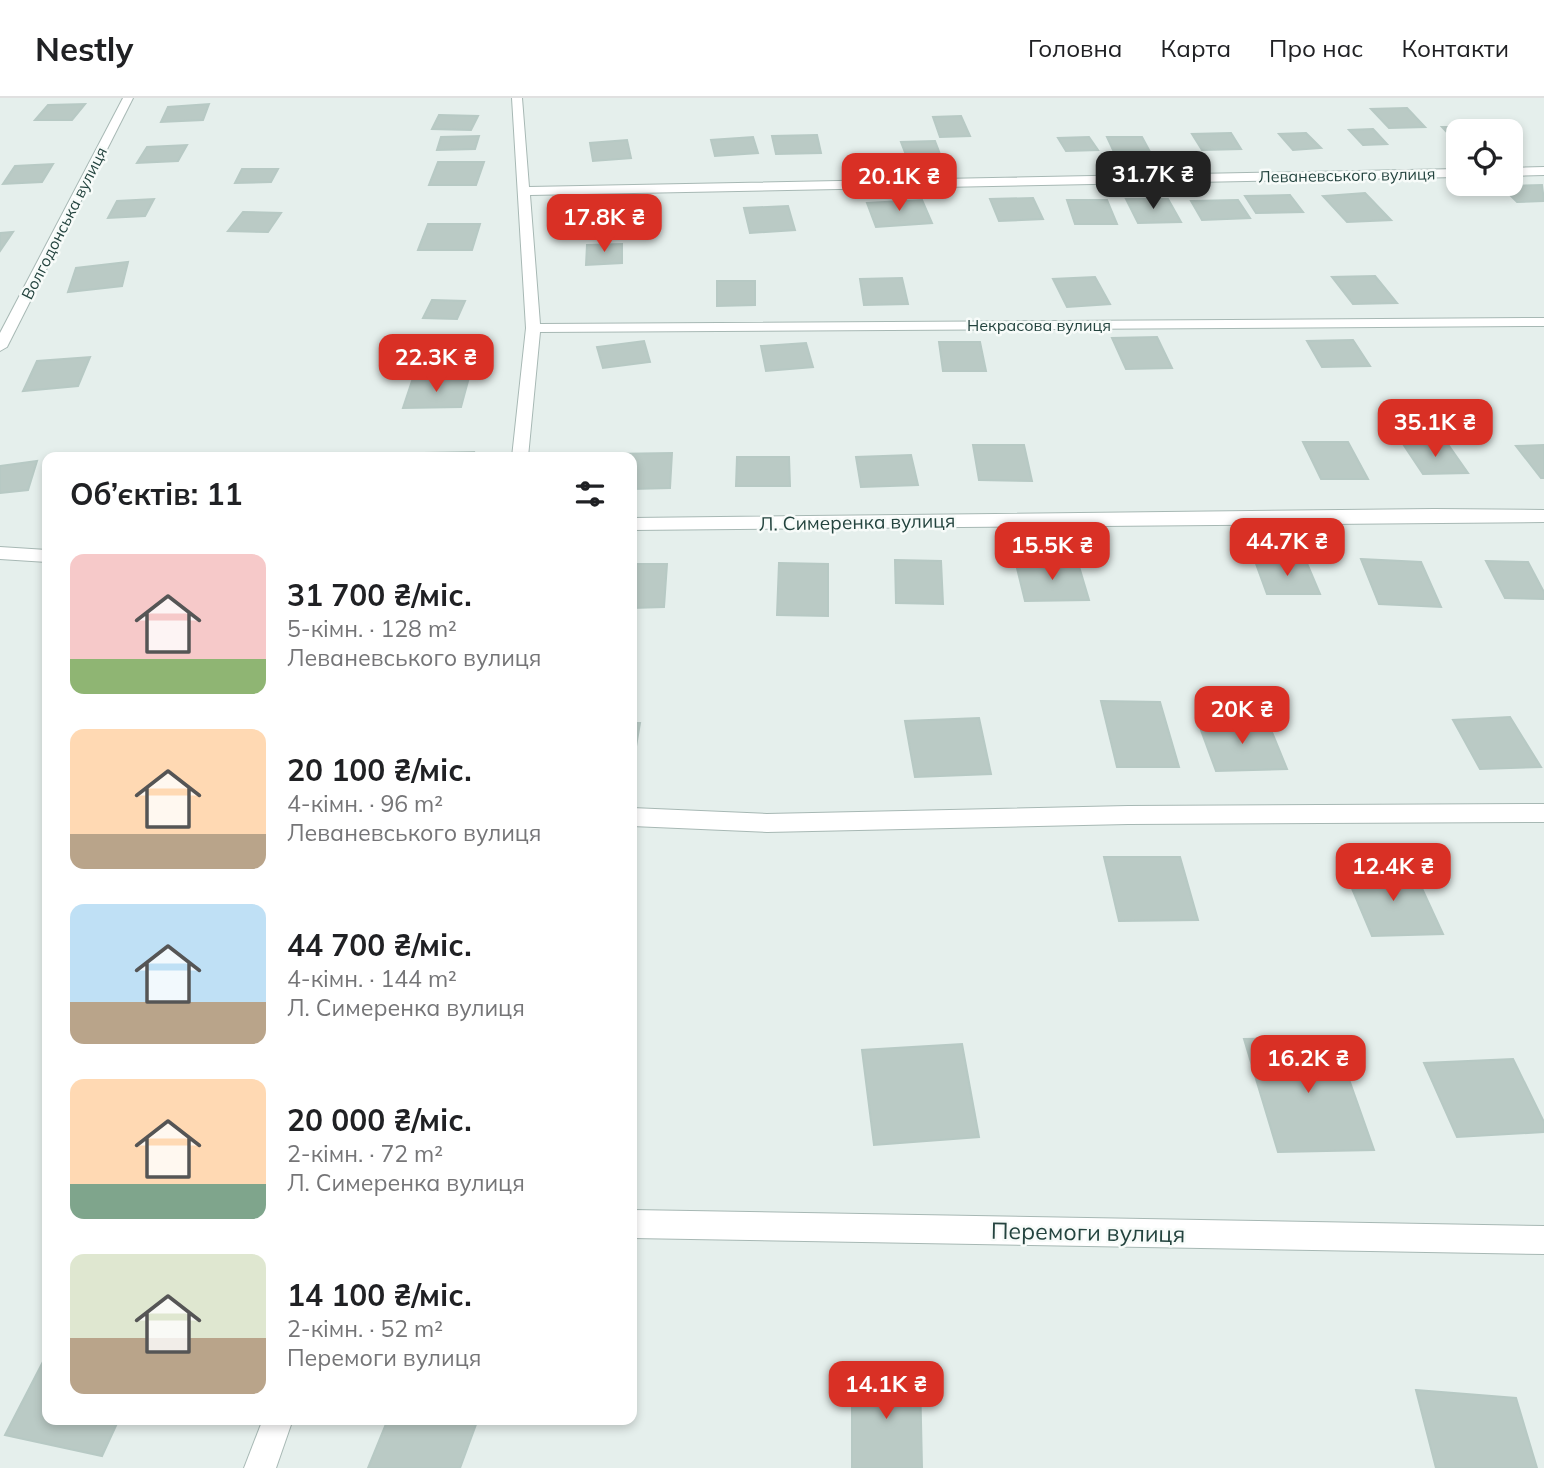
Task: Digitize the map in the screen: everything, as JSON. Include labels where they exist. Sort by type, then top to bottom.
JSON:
[{"type":"street","name":"Волгодонська вулиця","points":[[0,347],[128,98]]},
{"type":"street","points":[[517,98],[533,327],[520,452]]},
{"type":"street","points":[[1523,172],[1544,172]]},
{"type":"street","name":"Леваневського вулиця","points":[[522,191],[1446,173]]},
{"type":"street","name":"Некрасова вулиця","points":[[533,327],[1544,322]]},
{"type":"street","name":"Л. Симеренка вулиця","points":[[637,524],[1544,516]]},
{"type":"street","points":[[0,553],[42,556]]},
{"type":"street","points":[[637,817],[767,824],[1128,815],[1544,813]]},
{"type":"street","name":"Перемоги вулиця","points":[[637,1224],[1544,1240]]},
{"type":"street","points":[[260,1468],[276,1425]]},
{"type":"building","points":[[85,104],[72,120],[35,120],[48,105]]},
{"type":"building","points":[[209,104],[203,120],[161,122],[168,107]]},
{"type":"building","points":[[1407,108],[1425,127],[1389,128],[1371,109]]},
{"type":"building","points":[[439,115],[478,116],[471,130],[432,129]]},
{"type":"building","points":[[961,116],[970,136],[940,137],[933,117]]},
{"type":"building","points":[[1373,129],[1387,144],[1363,145],[1349,130]]},
{"type":"building","points":[[1231,133],[1241,149],[1202,150],[1192,134]]},
{"type":"building","points":[[1306,133],[1321,148],[1293,150],[1279,134]]},
{"type":"building","points":[[817,135],[821,153],[776,154],[772,136]]},
{"type":"building","points":[[479,136],[475,149],[437,150],[441,137]]},
{"type":"building","points":[[753,137],[758,153],[715,156],[711,140]]},
{"type":"building","points":[[1089,137],[1098,150],[1066,151],[1058,138]]},
{"type":"building","points":[[1107,137],[1142,137],[1149,150],[1113,150]]},
{"type":"building","points":[[627,140],[631,158],[593,161],[590,143]]},
{"type":"building","points":[[935,141],[940,154],[906,155],[901,142]]},
{"type":"building","points":[[187,145],[178,161],[137,163],[147,147]]},
{"type":"building","points":[[438,162],[484,162],[476,185],[429,185]]},
{"type":"building","points":[[53,164],[42,182],[3,184],[15,166]]},
{"type":"building","points":[[242,169],[278,169],[271,182],[235,183]]},
{"type":"building","points":[[1523,185],[1542,185],[1544,201],[1517,202],[1511,196],[1523,196]]},
{"type":"building","points":[[1365,193],[1391,220],[1347,222],[1323,196]]},
{"type":"building","points":[[1290,195],[1303,212],[1256,213],[1245,196]]},
{"type":"building","points":[[1033,198],[1043,219],[999,221],[990,199]]},
{"type":"building","points":[[154,199],[145,216],[108,218],[117,201]]},
{"type":"building","points":[[1126,199],[1168,199],[1181,222],[1138,223]]},
{"type":"building","points":[[922,200],[932,223],[876,227],[867,203]]},
{"type":"building","points":[[1067,200],[1107,200],[1117,224],[1075,224]]},
{"type":"building","points":[[1238,200],[1250,218],[1202,220],[1191,201]]},
{"type":"building","points":[[788,206],[795,230],[750,233],[744,208]]},
{"type":"building","points":[[243,212],[281,213],[268,232],[228,231]]},
{"type":"building","points":[[630,214],[629,234],[593,235],[594,215]]},
{"type":"building","points":[[428,224],[480,224],[472,250],[418,250]]},
{"type":"building","points":[[13,232],[0,251],[0,233]]},
{"type":"building","points":[[622,244],[622,263],[586,265],[587,245]]},
{"type":"building","points":[[128,262],[122,286],[68,292],[76,268]]},
{"type":"building","points":[[1375,276],[1397,303],[1353,304],[1332,277]]},
{"type":"building","points":[[1095,277],[1110,304],[1067,307],[1053,279]]},
{"type":"building","points":[[902,278],[908,304],[864,305],[860,279]]},
{"type":"building","points":[[717,281],[755,281],[755,305],[717,306]]},
{"type":"building","points":[[432,300],[465,301],[457,319],[423,318]]},
{"type":"building","points":[[1157,337],[1172,368],[1126,369],[1112,338]]},
{"type":"building","points":[[1353,340],[1370,366],[1322,367],[1307,341]]},
{"type":"building","points":[[644,341],[650,362],[603,368],[597,347]]},
{"type":"building","points":[[939,342],[980,342],[986,371],[943,371]]},
{"type":"building","points":[[806,343],[813,367],[766,371],[761,346]]},
{"type":"building","points":[[90,357],[78,386],[23,391],[37,361]]},
{"type":"building","points":[[412,381],[468,381],[461,407],[403,408]]},
{"type":"building","points":[[1303,442],[1348,442],[1368,479],[1321,479]]},
{"type":"building","points":[[1447,443],[1468,473],[1423,474],[1403,444]]},
{"type":"building","points":[[973,445],[1024,445],[1032,481],[979,480]]},
{"type":"building","points":[[1544,445],[1544,478],[1541,478],[1516,446]]},
{"type":"building","points":[[672,453],[670,488],[637,489],[637,454]]},
{"type":"building","points":[[911,455],[918,485],[861,487],[856,457]]},
{"type":"building","points":[[737,457],[789,457],[790,486],[736,486]]},
{"type":"building","points":[[37,461],[28,490],[0,493],[0,466]]},
{"type":"building","points":[[1361,559],[1421,562],[1441,607],[1379,604]]},
{"type":"building","points":[[895,560],[941,561],[943,604],[896,603]]},
{"type":"building","points":[[1255,561],[1306,561],[1320,594],[1267,594]]},
{"type":"building","points":[[1486,561],[1528,562],[1544,592],[1544,599],[1505,598]]},
{"type":"building","points":[[779,563],[828,564],[828,616],[777,615]]},
{"type":"building","points":[[1078,563],[1089,600],[1025,601],[1016,564]]},
{"type":"building","points":[[637,564],[667,564],[664,607],[637,608]]},
{"type":"building","points":[[1101,701],[1160,702],[1179,767],[1117,767]]},
{"type":"building","points":[[1510,717],[1541,767],[1480,769],[1453,720]]},
{"type":"building","points":[[979,718],[991,774],[915,777],[905,721]]},
{"type":"building","points":[[1267,720],[1287,769],[1216,771],[1198,722]]},
{"type":"building","points":[[1104,857],[1180,857],[1198,920],[1119,921]]},
{"type":"building","points":[[1413,869],[1443,934],[1372,936],[1345,872]]},
{"type":"building","points":[[1334,1037],[1374,1150],[1278,1152],[1244,1039]]},
{"type":"building","points":[[962,1044],[979,1137],[874,1145],[862,1050]]},
{"type":"building","points":[[1513,1059],[1544,1122],[1544,1132],[1457,1137],[1424,1063]]},
{"type":"building","points":[[42,1364],[42,1425],[116,1425],[102,1456],[5,1435]]},
{"type":"building","points":[[852,1372],[920,1376],[922,1468],[852,1468]]},
{"type":"building","points":[[1416,1390],[1516,1398],[1537,1468],[1436,1468]]},
{"type":"building","points":[[386,1425],[476,1425],[460,1468],[368,1468]]}]
